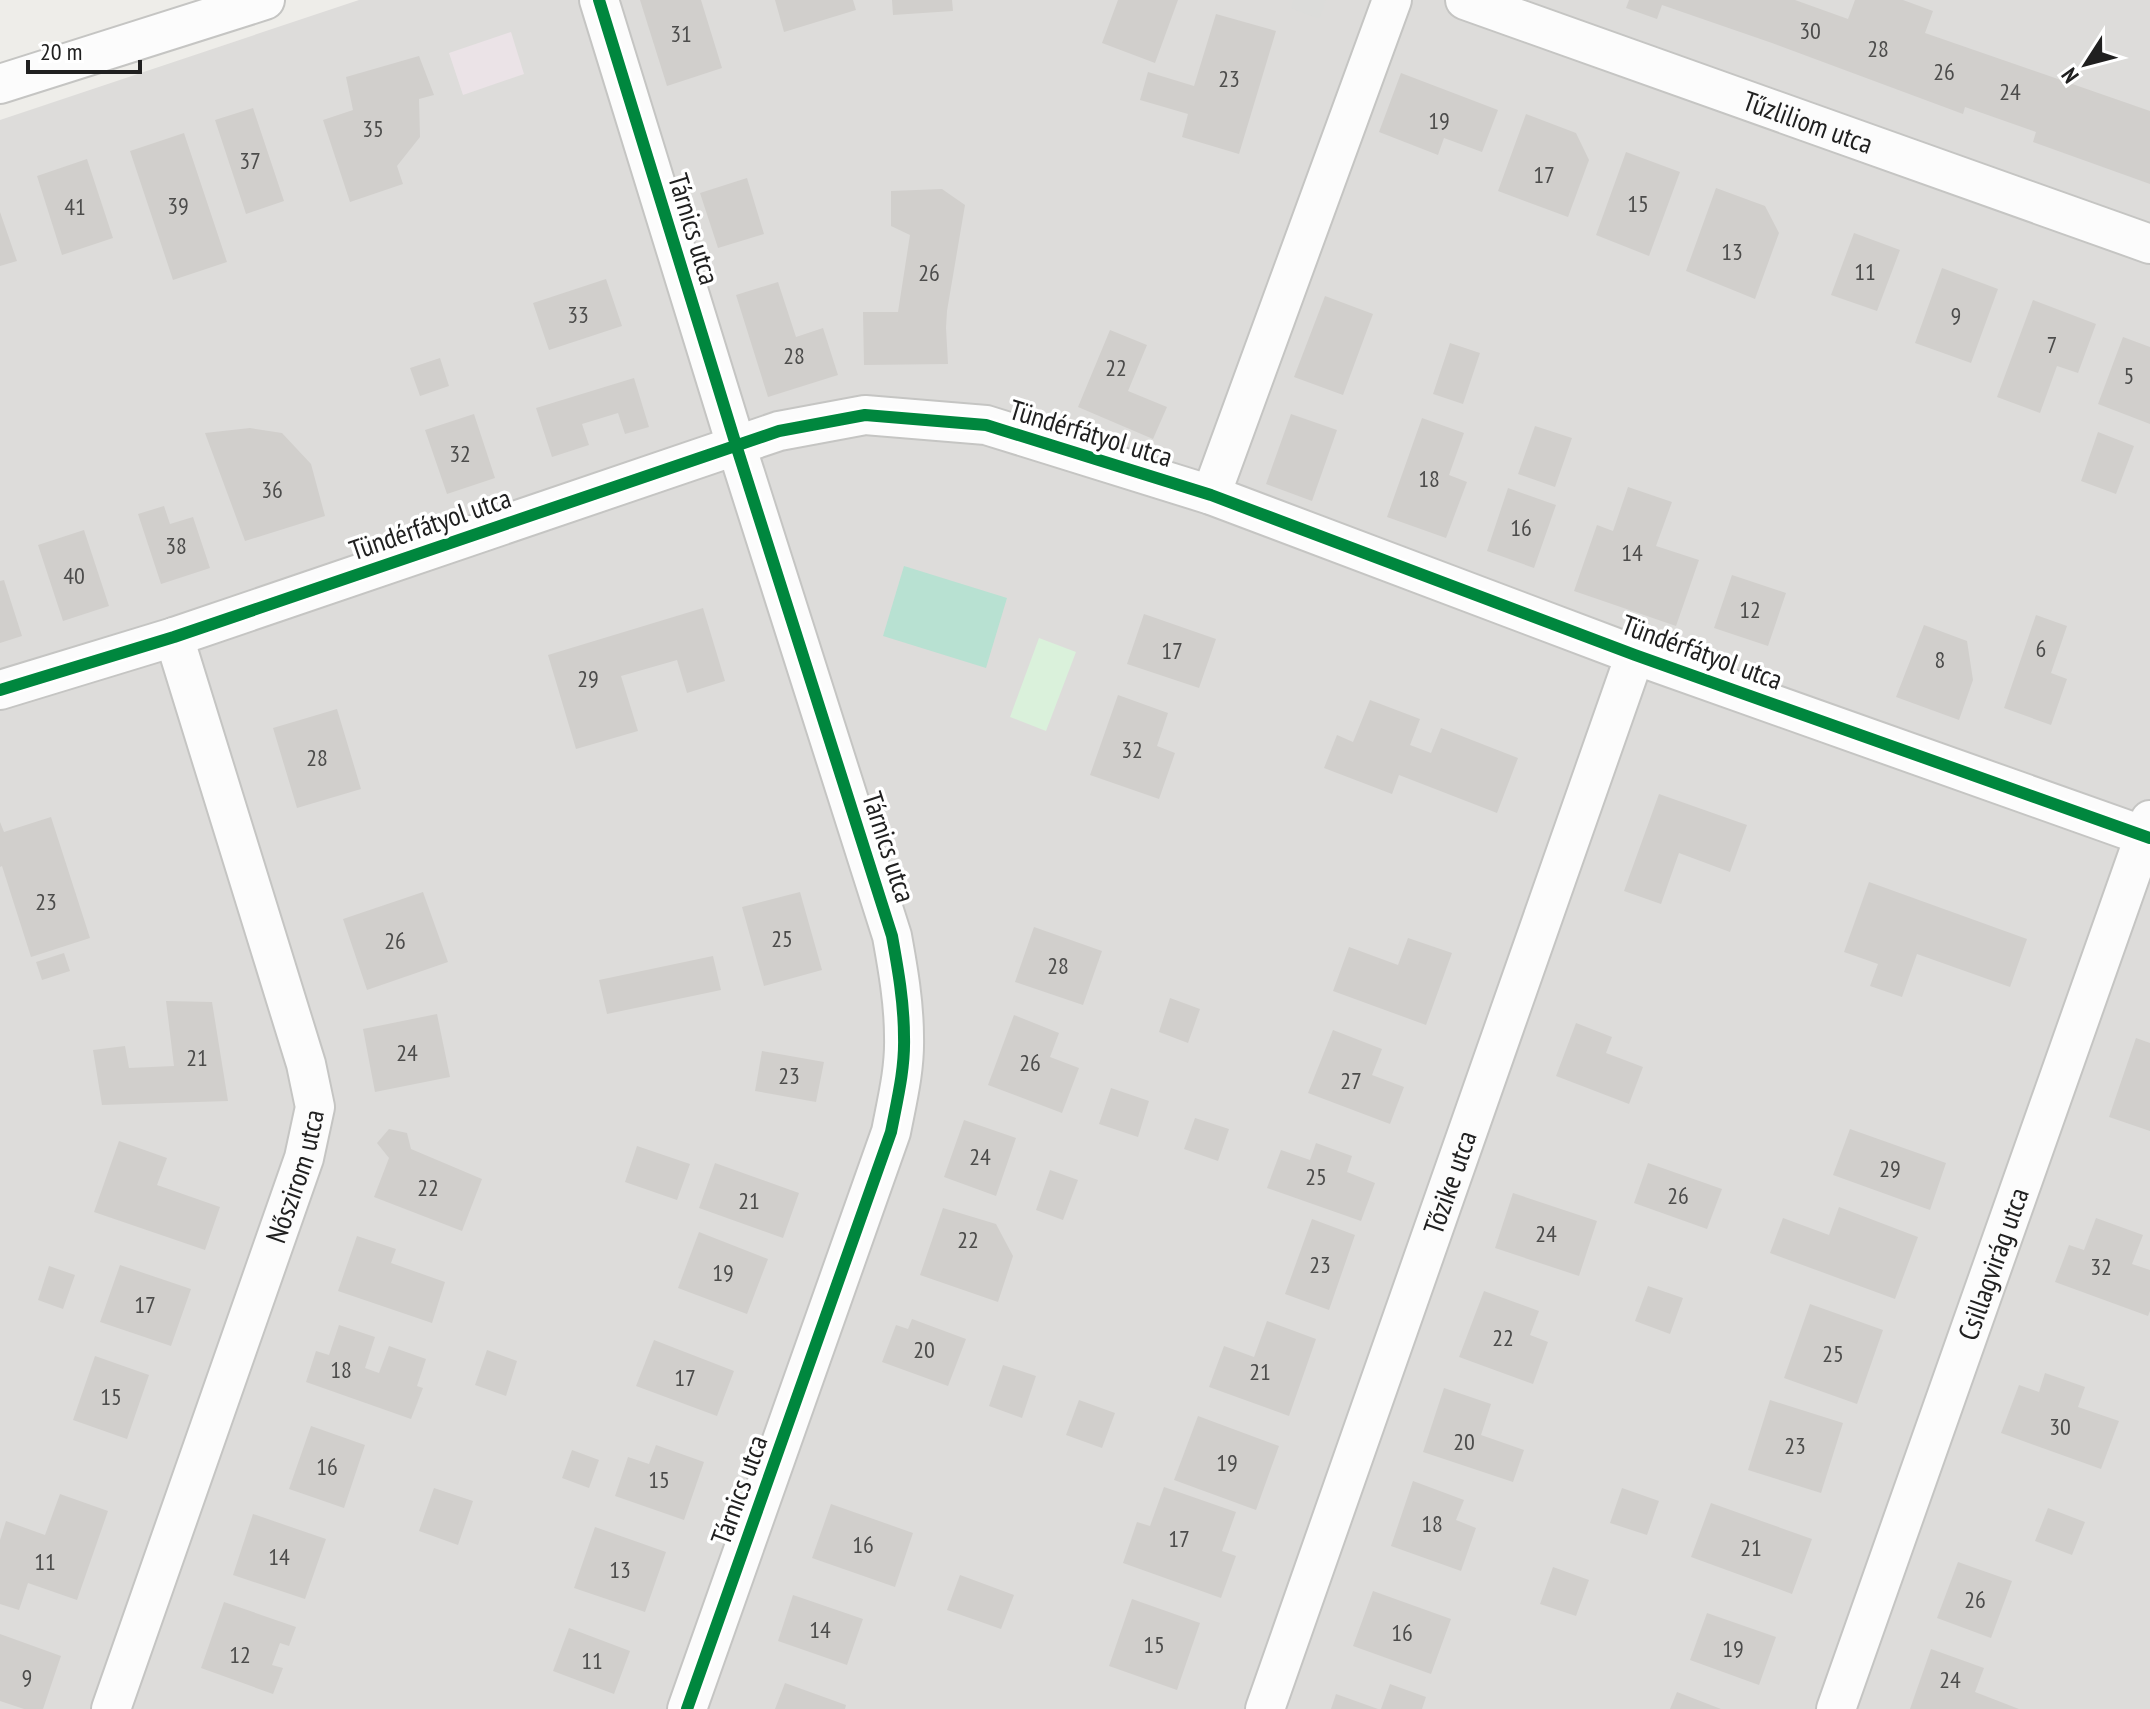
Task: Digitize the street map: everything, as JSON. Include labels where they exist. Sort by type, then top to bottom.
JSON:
[{"type":"street","points":[[0,84],[265,0]]},
{"type":"street","name":"Tárnics utca","points":[[599,0],[892,936],[899,975],[904,1040],[901,1079],[891,1132],[687,1709]]},
{"type":"street","points":[[1211,495],[1392,0]]},
{"type":"street","name":"Tűzliliom utca","points":[[1465,0],[2150,244]]},
{"type":"street","name":"Tündérfátyol utca","points":[[0,690],[174,637],[779,431],[865,415],[986,425],[1211,495],[1635,655],[2148,831]]},
{"type":"street","name":"Nőszirom utca","points":[[111,1709],[304,1158],[315,1107],[306,1064],[174,637]]},
{"type":"street","name":"Tőzike utca","points":[[1265,1709],[1635,655]]},
{"type":"street","name":"Csillagvirág utca","points":[[1836,1709],[2148,831]]},
{"type":"shaded area","points":[[359,0],[2150,0],[2150,1709],[0,1709],[0,120]]},
{"type":"shaded area","points":[[1293,0],[1326,0],[1319,19],[1291,8]]},
{"type":"shaded area","points":[[511,32],[524,74],[463,95],[449,53]]},
{"type":"green space","points":[[904,566],[1007,598],[986,668],[883,636]]},
{"type":"green space","points":[[1039,638],[1076,652],[1046,731],[1010,717]]},
{"type":"building","points":[[640,0],[701,0],[722,68],[667,86]]},
{"type":"building","points":[[775,0],[853,0],[856,10],[784,32]]},
{"type":"building","points":[[892,0],[952,0],[953,11],[893,15]]},
{"type":"building","points":[[1118,0],[1178,0],[1155,63],[1102,43]]},
{"type":"building","points":[[1629,0],[1795,0],[1848,19],[1855,0],[1903,0],[1933,11],[1925,33],[2150,111],[2150,184],[2033,142],[2036,132],[1965,107],[1963,114],[1662,5],[1657,19],[1626,8]]},
{"type":"building","points":[[1216,14],[1276,31],[1239,154],[1182,137],[1188,114],[1140,100],[1148,72],[1194,86]]},
{"type":"building","points":[[419,56],[434,95],[419,99],[420,137],[397,166],[403,184],[350,202],[323,120],[353,110],[346,77]]},
{"type":"building","points":[[1401,73],[1498,110],[1482,152],[1444,138],[1438,155],[1379,132]]},
{"type":"building","points":[[253,108],[284,201],[246,214],[215,120]]},
{"type":"building","points":[[1526,114],[1576,133],[1589,160],[1568,217],[1498,191]]},
{"type":"building","points":[[184,133],[227,262],[173,280],[130,151]]},
{"type":"building","points":[[1626,152],[1680,172],[1649,256],[1596,235]]},
{"type":"building","points":[[87,159],[113,238],[62,255],[37,176]]},
{"type":"building","points":[[747,178],[764,234],[718,248],[700,193]]},
{"type":"building","points":[[1716,188],[1765,206],[1779,233],[1755,299],[1686,271]]},
{"type":"building","points":[[942,189],[965,205],[947,311],[948,364],[864,365],[863,312],[898,312],[910,235],[891,226],[891,191]]},
{"type":"building","points":[[0,212],[17,261],[0,266]]},
{"type":"building","points":[[1854,233],[1900,250],[1877,311],[1831,295]]},
{"type":"building","points":[[1942,268],[1998,289],[1971,363],[1915,343]]},
{"type":"building","points":[[606,279],[622,326],[549,350],[533,303]]},
{"type":"building","points":[[778,282],[796,337],[823,328],[838,375],[768,397],[736,295]]},
{"type":"building","points":[[1325,296],[1373,314],[1343,395],[1294,377]]},
{"type":"building","points":[[2033,300],[2096,324],[2078,373],[2057,366],[2040,413],[1997,397]]},
{"type":"building","points":[[1110,330],[1147,345],[1128,391],[1167,407],[1153,439],[1078,407]]},
{"type":"building","points":[[2123,337],[2150,347],[2150,424],[2098,404]]},
{"type":"building","points":[[1450,343],[1480,353],[1463,404],[1433,394]]},
{"type":"building","points":[[440,358],[449,386],[420,396],[410,368]]},
{"type":"building","points":[[634,378],[649,427],[625,434],[618,413],[582,424],[589,445],[552,457],[536,408]]},
{"type":"building","points":[[474,414],[495,478],[447,494],[425,430]]},
{"type":"building","points":[[1291,414],[1337,430],[1312,501],[1266,484]]},
{"type":"building","points":[[1422,418],[1464,433],[1449,475],[1467,482],[1446,538],[1387,517]]},
{"type":"building","points":[[1535,426],[1572,438],[1555,487],[1518,474]]},
{"type":"building","points":[[250,428],[282,433],[311,464],[325,516],[245,541],[205,433]]},
{"type":"building","points":[[2098,432],[2134,446],[2116,494],[2081,481]]},
{"type":"building","points":[[1628,487],[1672,502],[1656,546],[1699,560],[1676,626],[1574,591],[1597,525],[1613,531]]},
{"type":"building","points":[[1508,488],[1556,505],[1534,568],[1487,551]]},
{"type":"building","points":[[164,506],[170,524],[193,517],[210,568],[161,584],[138,514]]},
{"type":"building","points":[[84,530],[109,606],[63,621],[38,545]]},
{"type":"building","points":[[1732,575],[1786,593],[1768,646],[1714,628]]},
{"type":"building","points":[[4,580],[22,636],[0,643],[0,581]]},
{"type":"building","points":[[703,608],[725,681],[687,693],[677,660],[621,676],[638,731],[576,749],[548,655]]},
{"type":"building","points":[[1144,614],[1216,639],[1199,688],[1127,664]]},
{"type":"building","points":[[2036,615],[2067,626],[2051,673],[2067,679],[2051,725],[2004,708]]},
{"type":"building","points":[[1924,625],[1967,641],[1973,680],[1959,720],[1896,697]]},
{"type":"building","points":[[1118,695],[1168,713],[1157,746],[1175,753],[1159,799],[1090,775]]},
{"type":"building","points":[[1370,700],[1420,719],[1410,745],[1431,753],[1441,728],[1518,758],[1497,813],[1399,775],[1392,794],[1324,768],[1337,735],[1353,742]]},
{"type":"building","points":[[337,709],[361,789],[297,808],[273,728]]},
{"type":"building","points":[[1659,794],[1747,825],[1730,872],[1679,853],[1661,904],[1624,891]]},
{"type":"building","points":[[51,817],[90,938],[31,957],[0,867],[0,822],[4,832]]},
{"type":"building","points":[[1869,882],[2027,939],[2010,987],[1917,954],[1902,997],[1870,986],[1878,964],[1844,952]]},
{"type":"building","points":[[423,892],[448,962],[367,990],[343,919]]},
{"type":"building","points":[[800,892],[822,970],[764,986],[742,907]]},
{"type":"building","points":[[1034,927],[1102,951],[1083,1005],[1015,982]]},
{"type":"building","points":[[1408,938],[1452,953],[1426,1025],[1333,991],[1349,947],[1398,965]]},
{"type":"building","points":[[64,953],[70,971],[42,980],[36,962]]},
{"type":"building","points":[[713,956],[721,990],[607,1014],[599,980]]},
{"type":"building","points":[[1170,998],[1200,1009],[1188,1043],[1159,1032]]},
{"type":"building","points":[[166,1001],[212,1002],[228,1101],[102,1105],[93,1050],[125,1046],[129,1068],[174,1066]]},
{"type":"building","points":[[437,1014],[450,1077],[375,1092],[363,1029]]},
{"type":"building","points":[[1014,1015],[1059,1033],[1050,1057],[1079,1068],[1062,1113],[988,1085]]},
{"type":"building","points":[[1576,1023],[1612,1037],[1606,1053],[1643,1067],[1629,1104],[1556,1076]]},
{"type":"building","points":[[1333,1030],[1382,1049],[1372,1075],[1404,1087],[1390,1124],[1308,1093]]},
{"type":"building","points":[[2136,1038],[2150,1043],[2150,1131],[2109,1117]]},
{"type":"building","points":[[762,1051],[824,1062],[816,1102],[755,1091]]},
{"type":"building","points":[[1111,1088],[1149,1101],[1138,1137],[1099,1124]]},
{"type":"building","points":[[1195,1118],[1229,1129],[1218,1161],[1184,1149]]},
{"type":"building","points":[[964,1120],[1016,1138],[996,1196],[944,1177]]},
{"type":"building","points":[[389,1129],[407,1133],[411,1149],[482,1179],[462,1231],[374,1197],[389,1158],[377,1143]]},
{"type":"building","points":[[1850,1129],[1946,1163],[1930,1210],[1833,1175]]},
{"type":"building","points":[[119,1141],[167,1158],[157,1185],[220,1207],[205,1250],[94,1212]]},
{"type":"building","points":[[1316,1143],[1352,1156],[1347,1172],[1375,1183],[1361,1221],[1267,1188],[1281,1150],[1310,1160]]},
{"type":"building","points":[[637,1146],[690,1164],[677,1200],[625,1182]]},
{"type":"building","points":[[715,1163],[799,1193],[783,1238],[699,1208]]},
{"type":"building","points":[[1648,1163],[1722,1189],[1707,1229],[1634,1203]]},
{"type":"building","points":[[1050,1170],[1078,1180],[1063,1220],[1036,1210]]},
{"type":"building","points":[[1513,1193],[1597,1221],[1579,1276],[1495,1248]]},
{"type":"building","points":[[1839,1207],[1918,1237],[1895,1299],[1770,1253],[1783,1218],[1829,1235]]},
{"type":"building","points":[[943,1208],[996,1224],[1013,1256],[998,1302],[920,1275]]},
{"type":"building","points":[[2096,1218],[2143,1235],[2132,1264],[2150,1270],[2148,1316],[2055,1282],[2069,1245],[2084,1250]]},
{"type":"building","points":[[1312,1219],[1355,1235],[1329,1310],[1285,1294]]},
{"type":"building","points":[[699,1232],[768,1259],[747,1314],[678,1288]]},
{"type":"building","points":[[357,1236],[396,1249],[391,1263],[445,1282],[432,1323],[338,1291]]},
{"type":"building","points":[[120,1265],[191,1289],[171,1346],[100,1322]]},
{"type":"building","points":[[49,1266],[75,1275],[63,1309],[38,1300]]},
{"type":"building","points":[[1648,1286],[1683,1298],[1670,1334],[1635,1321]]},
{"type":"building","points":[[1484,1291],[1539,1311],[1530,1335],[1548,1342],[1533,1384],[1459,1357]]},
{"type":"building","points":[[1810,1304],[1883,1330],[1857,1404],[1784,1378]]},
{"type":"building","points":[[912,1319],[966,1339],[948,1386],[882,1362],[896,1325],[908,1329]]},
{"type":"building","points":[[1267,1321],[1316,1339],[1289,1416],[1209,1387],[1224,1346],[1254,1357]]},
{"type":"building","points":[[339,1325],[375,1337],[365,1368],[379,1373],[389,1346],[426,1359],[417,1386],[423,1388],[411,1419],[306,1382],[316,1351],[329,1355]]},
{"type":"building","points":[[654,1340],[734,1371],[717,1416],[636,1386]]},
{"type":"building","points":[[487,1350],[517,1361],[506,1396],[475,1385]]},
{"type":"building","points":[[95,1356],[149,1375],[127,1439],[73,1420]]},
{"type":"building","points":[[1003,1365],[1036,1376],[1022,1418],[989,1406]]},
{"type":"building","points":[[2045,1373],[2085,1387],[2078,1407],[2119,1421],[2101,1469],[2001,1433],[2019,1385],[2039,1392]]},
{"type":"building","points":[[1444,1388],[1491,1404],[1481,1435],[1524,1450],[1513,1482],[1423,1452]]},
{"type":"building","points":[[1079,1400],[1115,1413],[1102,1448],[1066,1435]]},
{"type":"building","points":[[1770,1400],[1843,1423],[1821,1493],[1748,1470]]},
{"type":"building","points":[[1198,1416],[1279,1446],[1256,1510],[1174,1480]]},
{"type":"building","points":[[311,1426],[365,1445],[344,1508],[289,1489]]},
{"type":"building","points":[[656,1445],[704,1462],[684,1520],[615,1496],[628,1457],[649,1464]]},
{"type":"building","points":[[572,1450],[599,1460],[589,1488],[562,1478]]},
{"type":"building","points":[[1413,1481],[1464,1500],[1456,1520],[1476,1528],[1461,1571],[1391,1546]]},
{"type":"building","points":[[1164,1487],[1236,1512],[1222,1551],[1236,1556],[1221,1598],[1123,1563],[1137,1522],[1150,1526]]},
{"type":"building","points":[[434,1488],[473,1501],[458,1545],[419,1531]]},
{"type":"building","points":[[1622,1488],[1659,1501],[1647,1535],[1610,1523]]},
{"type":"building","points":[[60,1494],[108,1511],[77,1600],[28,1583],[19,1610],[0,1604],[0,1540],[6,1521],[45,1535]]},
{"type":"building","points":[[1711,1503],[1812,1539],[1792,1594],[1691,1557]]},
{"type":"building","points":[[831,1504],[913,1533],[895,1587],[812,1558]]},
{"type":"building","points":[[2048,1508],[2085,1522],[2072,1555],[2035,1541]]},
{"type":"building","points":[[253,1514],[326,1539],[305,1599],[233,1575]]},
{"type":"building","points":[[595,1527],[666,1552],[645,1612],[574,1588]]},
{"type":"building","points":[[1958,1562],[2012,1581],[1991,1638],[1937,1618]]},
{"type":"building","points":[[1553,1567],[1589,1580],[1576,1616],[1540,1604]]},
{"type":"building","points":[[960,1575],[1014,1595],[1001,1629],[947,1610]]},
{"type":"building","points":[[1373,1591],[1451,1619],[1431,1674],[1353,1646]]},
{"type":"building","points":[[793,1595],[863,1619],[847,1665],[778,1641]]},
{"type":"building","points":[[1132,1599],[1200,1623],[1177,1690],[1109,1666]]},
{"type":"building","points":[[224,1602],[296,1627],[289,1646],[280,1643],[272,1665],[283,1668],[273,1694],[201,1668]]},
{"type":"building","points":[[1707,1613],[1776,1637],[1759,1685],[1690,1660]]},
{"type":"building","points":[[569,1628],[630,1651],[614,1694],[553,1671]]},
{"type":"building","points":[[0,1634],[61,1656],[43,1709],[24,1709],[0,1701]]},
{"type":"building","points":[[1931,1649],[1984,1668],[1975,1692],[2019,1709],[1910,1709]]},
{"type":"building","points":[[785,1683],[846,1705],[845,1709],[775,1709]]},
{"type":"building","points":[[1390,1684],[1426,1697],[1422,1709],[1381,1709]]},
{"type":"building","points":[[1677,1692],[1721,1709],[1670,1709]]},
{"type":"building","points":[[1336,1694],[1378,1709],[1331,1709]]},
{"type":"cycle path","points":[[599,0],[892,936],[904,1024],[902,1073],[891,1132],[687,1709]]},
{"type":"cycle path","points":[[0,690],[174,637],[779,431],[865,415],[986,425],[1211,495],[1635,655],[2150,838]]}]
